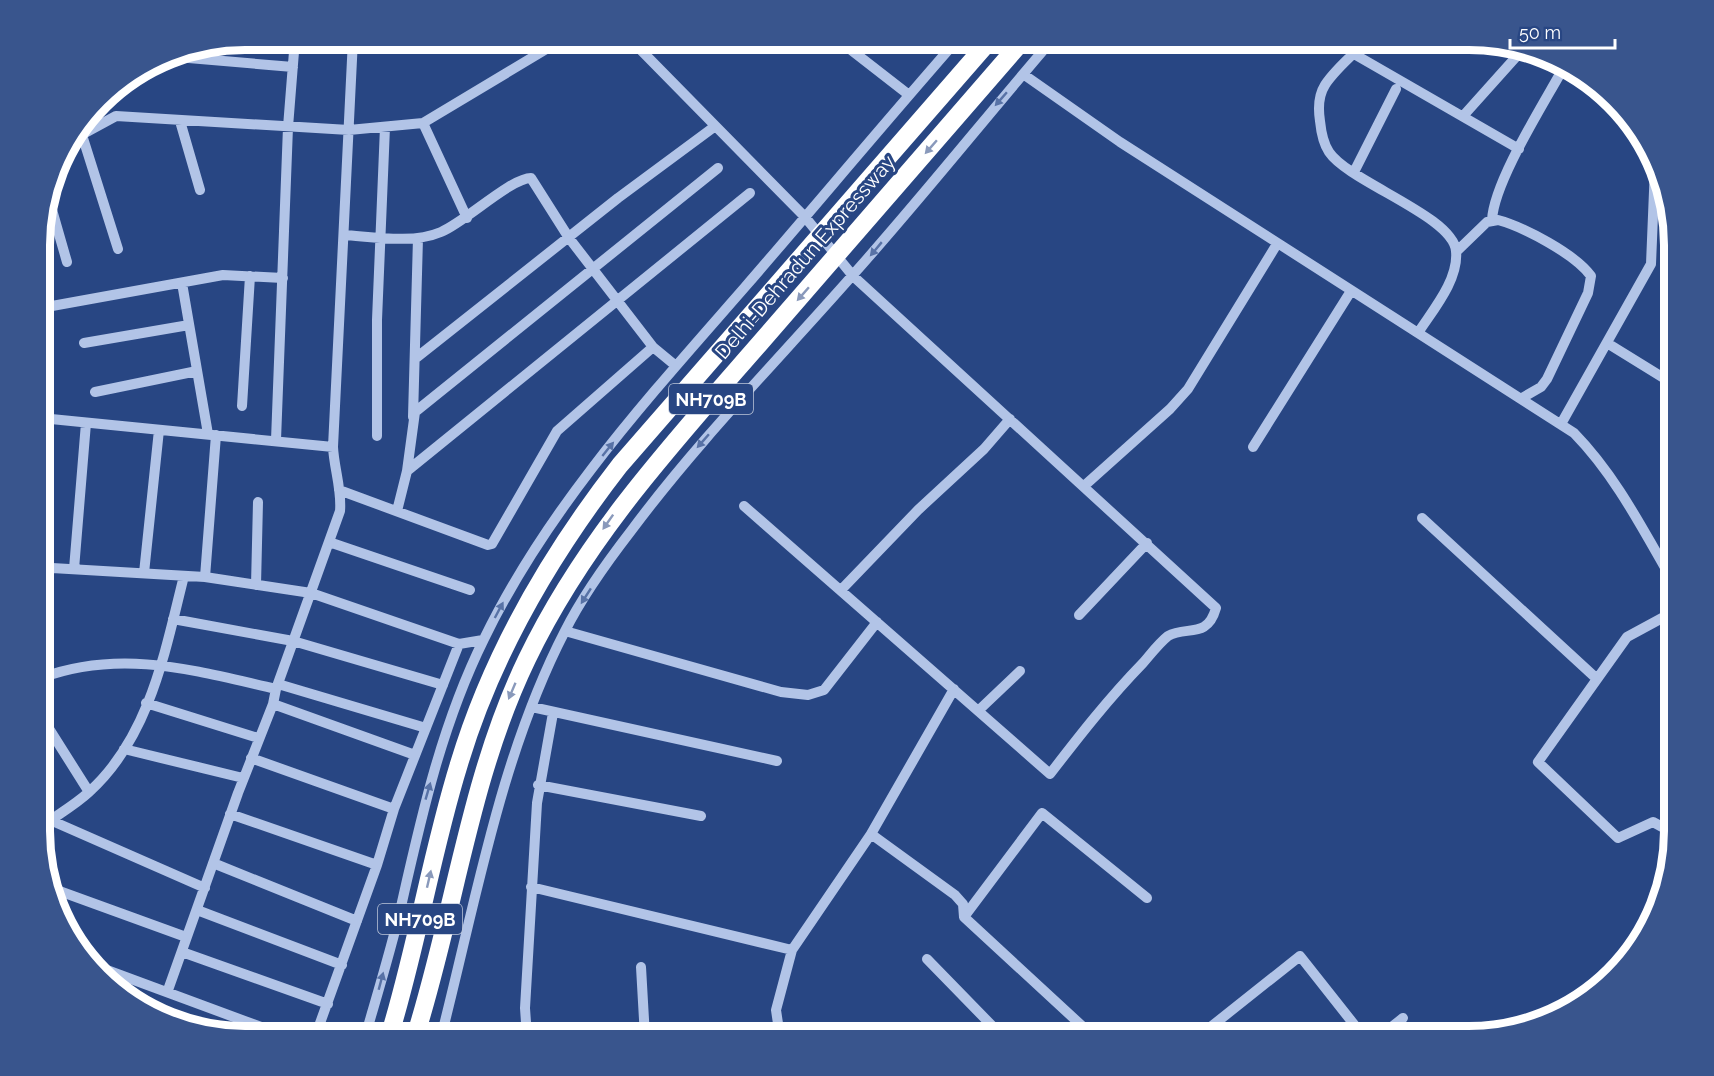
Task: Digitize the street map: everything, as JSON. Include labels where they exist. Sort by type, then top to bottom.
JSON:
[{"type":"highway","name":"Delhi-Dehradun Expressway","points":[[392,1026],[403,992],[459,762],[504,648],[544,574],[571,530],[620,465],[981,50]]},
{"type":"highway","name":"Delhi-Dehradun Expressway","points":[[418,1026],[427,999],[472,807],[490,751],[527,659],[565,586],[639,481],[1014,50]]},
{"type":"street","points":[[276,440],[288,127],[294,50]]},
{"type":"street","points":[[168,990],[243,778],[273,704],[340,511],[333,447],[353,50]]},
{"type":"street","points":[[83,134],[116,116],[349,130],[423,123],[545,50]]},
{"type":"street","points":[[645,50],[714,127],[805,217],[853,276],[1216,608],[1213,620],[1191,632],[1170,635],[1104,703],[1050,774],[980,710],[744,506]]},
{"type":"street","points":[[851,50],[909,95]]},
{"type":"street","points":[[368,1026],[399,913],[419,822],[445,732],[483,640],[517,578],[565,502],[676,366],[948,50]]},
{"type":"street","points":[[444,1026],[502,792],[532,707],[565,631],[615,552],[668,481],[853,276],[1044,50]]},
{"type":"street","points":[[1348,50],[1520,149]]},
{"type":"street","points":[[1358,50],[1325,85],[1319,97],[1320,128],[1329,152],[1354,172],[1443,230],[1454,241],[1456,252],[1453,273],[1418,333]]},
{"type":"street","points":[[1464,115],[1517,56]]},
{"type":"street","points":[[188,58],[293,67]]},
{"type":"street","points":[[1492,220],[1493,205],[1561,73]]},
{"type":"street","points":[[1023,74],[1120,142],[1276,244],[1562,424],[1599,458],[1664,567]]},
{"type":"street","points":[[1354,172],[1396,89]]},
{"type":"street","points":[[180,121],[200,190]]},
{"type":"street","points":[[423,123],[467,218]]},
{"type":"street","points":[[377,436],[380,237],[385,126]]},
{"type":"street","points":[[416,358],[618,198],[714,127]]},
{"type":"street","points":[[82,136],[118,249]]},
{"type":"street","points":[[413,419],[415,412],[718,168]]},
{"type":"street","points":[[344,236],[418,238],[441,232],[467,218],[519,181],[531,178],[569,238],[593,270],[653,347],[676,366]]},
{"type":"street","points":[[1562,424],[1651,264],[1654,183]]},
{"type":"street","points":[[407,471],[750,194]]},
{"type":"street","points":[[52,211],[67,262]]},
{"type":"street","points":[[1456,252],[1487,222],[1492,220],[1505,222],[1567,255],[1584,267],[1591,276],[1588,292],[1547,379],[1541,387],[1522,398]]},
{"type":"street","points":[[397,511],[407,471],[413,419],[418,238]]},
{"type":"street","points":[[1084,486],[1170,409],[1188,389],[1276,244]]},
{"type":"street","points":[[50,306],[223,275],[283,278]]},
{"type":"street","points":[[242,406],[250,276]]},
{"type":"street","points":[[182,283],[197,371],[212,434],[205,577]]},
{"type":"street","points":[[1254,447],[1351,291]]},
{"type":"street","points":[[84,343],[189,325]]},
{"type":"street","points":[[1607,343],[1664,378]]},
{"type":"street","points":[[339,490],[488,545],[492,544],[556,431],[653,347]]},
{"type":"street","points":[[95,392],[197,371]]},
{"type":"street","points":[[50,419],[333,447]]},
{"type":"street","points":[[841,590],[918,510],[984,449],[1010,419]]},
{"type":"street","points":[[74,569],[86,423]]},
{"type":"street","points":[[144,573],[159,430]]},
{"type":"street","points":[[256,585],[258,502]]},
{"type":"street","points":[[1422,519],[1597,679]]},
{"type":"street","points":[[329,542],[470,590]]},
{"type":"street","points":[[1078,615],[1147,543]]},
{"type":"street","points":[[50,569],[205,577],[310,593],[459,644],[483,640]]},
{"type":"street","points":[[50,820],[89,792],[124,749],[163,664],[184,576]]},
{"type":"street","points":[[1664,617],[1627,637],[1538,762],[1618,838],[1653,822],[1664,828]]},
{"type":"street","points":[[173,619],[293,641],[443,686]]},
{"type":"street","points":[[565,631],[782,692],[808,695],[824,690],[877,622]]},
{"type":"street","points":[[319,1026],[377,866],[394,809],[459,644]]},
{"type":"street","points":[[50,675],[70,668],[115,663],[163,664],[277,687],[426,728]]},
{"type":"street","points":[[980,710],[1020,671]]},
{"type":"street","points":[[778,1026],[776,1010],[792,950],[871,834],[954,689]]},
{"type":"street","points":[[146,703],[258,738]]},
{"type":"street","points":[[273,704],[415,755]]},
{"type":"street","points":[[532,707],[777,761]]},
{"type":"street","points":[[526,1026],[525,1008],[538,786],[553,713]]},
{"type":"street","points":[[50,730],[89,792]]},
{"type":"street","points":[[124,749],[243,778]]},
{"type":"street","points":[[251,758],[394,809]]},
{"type":"street","points":[[538,786],[701,816]]},
{"type":"street","points":[[964,917],[1042,813],[1147,898]]},
{"type":"street","points":[[230,814],[377,866]]},
{"type":"street","points":[[50,820],[204,888]]},
{"type":"street","points":[[871,834],[955,895],[963,904],[964,917],[1082,1026]]},
{"type":"street","points":[[213,863],[357,921]]},
{"type":"street","points":[[531,887],[792,950]]},
{"type":"street","points":[[59,891],[186,937]]},
{"type":"street","points":[[197,910],[342,965]]},
{"type":"street","points":[[182,952],[328,1004]]},
{"type":"street","points":[[1212,1026],[1300,956],[1355,1026]]},
{"type":"street","points":[[927,959],[991,1026]]},
{"type":"street","points":[[640,968],[644,1026]]},
{"type":"street","points":[[108,970],[168,990],[260,1026]]},
{"type":"street","points":[[1393,1026],[1403,1018]]}]
